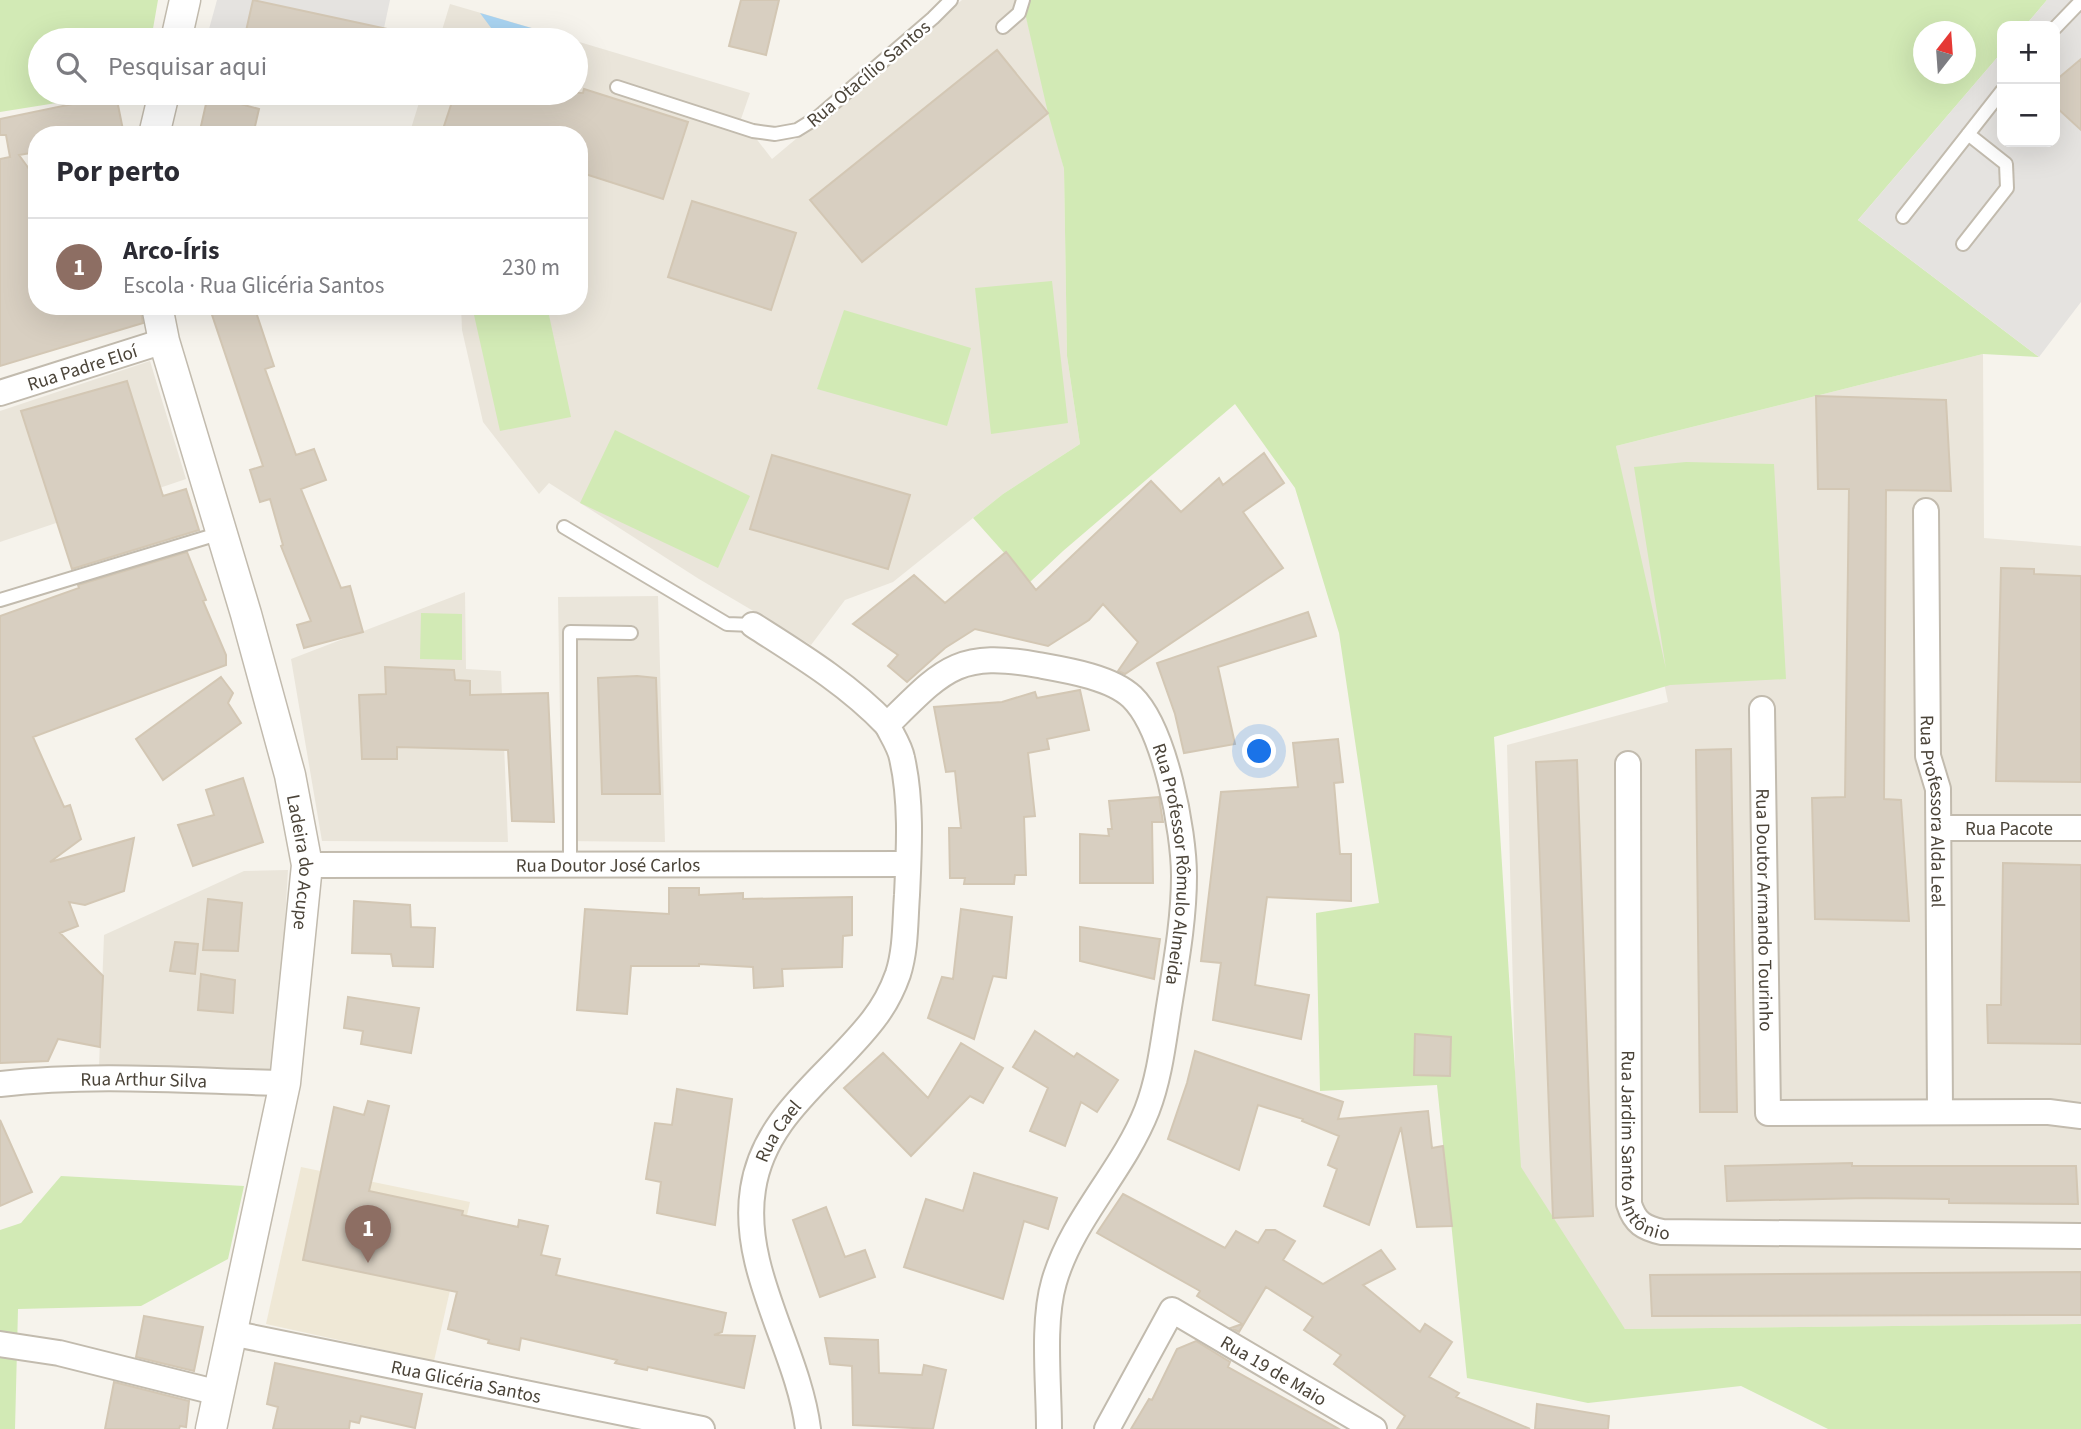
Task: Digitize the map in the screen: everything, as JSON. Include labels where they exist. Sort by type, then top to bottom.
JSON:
[{"type":"street","points":[[179,28],[185,0]]},
{"type":"street","points":[[156,126],[161,105]]},
{"type":"street","name":"Ladeira do Acupe","points":[[159,315],[164,341],[222,533],[290,775],[307,865],[285,1083],[211,1429]]},
{"type":"street","name":"Rua Padre Eloí","points":[[0,393],[164,341]]},
{"type":"street","name":"Rua Professora Alda Leal","points":[[1926,510],[1928,756],[1938,789],[1940,1111]]},
{"type":"street","points":[[753,625],[866,702],[887,724],[902,756],[908,799],[908,864]]},
{"type":"street","name":"Rua Professor Rômulo Almeida","points":[[887,724],[931,682],[953,668],[976,660],[1007,659],[1072,671],[1130,694],[1144,709],[1152,724],[1170,779],[1182,841],[1184,878],[1182,916],[1160,1062],[1146,1113],[1132,1141],[1073,1236],[1053,1285],[1049,1314],[1049,1429]]},
{"type":"street","name":"Rua Doutor Armando Tourinho","points":[[1762,709],[1768,1113],[1940,1111]]},
{"type":"street","name":"Rua Jardim Santo Antônio","points":[[1628,764],[1629,1204],[1634,1219],[1647,1228],[1662,1232],[2081,1236]]},
{"type":"street","name":"Rua Pacote","points":[[1938,828],[2081,828]]},
{"type":"street","name":"Rua Doutor José Carlos","points":[[307,865],[908,864]]},
{"type":"street","name":"Rua Cael","points":[[808,1429],[797,1377],[756,1256],[750,1210],[753,1187],[759,1162],[771,1136],[791,1106],[852,1046],[890,997],[899,972],[904,945],[908,864]]},
{"type":"street","name":"Rua Arthur Silva","points":[[0,1084],[29,1080],[137,1077],[285,1083]]},
{"type":"street","points":[[1940,1111],[2049,1112],[2081,1116]]},
{"type":"street","name":"Rua 19 de Maio","points":[[1107,1429],[1172,1310],[1374,1429]]},
{"type":"street","name":"Rua Glicéria Santos","points":[[231,1333],[702,1429]]},
{"type":"street","points":[[0,1344],[59,1353],[219,1393]]},
{"type":"lane","name":"Rua Otacílio Santos","points":[[617,87],[753,131],[775,134],[797,130],[818,117],[933,19],[951,0]]},
{"type":"lane","points":[[1003,27],[1019,13],[1023,0]]},
{"type":"lane","points":[[2060,23],[2081,1]]},
{"type":"lane","points":[[1903,217],[1997,97]]},
{"type":"lane","points":[[1963,244],[2007,187],[2006,164],[1968,134]]},
{"type":"lane","points":[[564,527],[727,624],[753,625]]},
{"type":"lane","points":[[0,600],[222,533]]},
{"type":"lane","points":[[570,865],[570,632],[631,633]]},
{"type":"shaded area","points":[[217,0],[253,0],[247,28],[209,28]]},
{"type":"shaded area","points":[[253,0],[390,0],[384,28]]},
{"type":"shaded area","points":[[962,0],[1022,0],[1064,169],[1067,356],[1080,444],[1003,494],[893,582],[845,600],[811,645],[699,579],[549,483],[539,494],[483,422],[462,330],[461,315],[588,315],[588,126],[412,126],[418,105],[588,105],[588,45],[750,93],[741,119],[772,159]]},
{"type":"shaded area","points":[[2047,0],[2081,0],[2081,302],[2039,357],[1858,220],[1997,58],[1997,147],[2060,147],[2060,21],[2029,21]]},
{"type":"shaded area","points":[[450,4],[532,28],[443,28]]},
{"type":"shaded area","points":[[1983,354],[1984,538],[2081,546],[2081,1324],[1625,1329],[1518,1195],[1507,745],[1668,702],[1616,446]]},
{"type":"shaded area","points":[[150,361],[186,479],[0,542],[0,411]]},
{"type":"shaded area","points":[[465,592],[466,669],[501,671],[508,842],[322,841],[291,659]]},
{"type":"shaded area","points":[[658,596],[665,842],[562,841],[558,597]]},
{"type":"shaded area","points":[[288,870],[276,1072],[99,1067],[104,935],[244,871]]},
{"type":"shaded area","points":[[301,1167],[470,1202],[434,1361],[266,1324]]},
{"type":"green space","points":[[0,0],[158,0],[153,28],[28,28],[28,105],[44,105],[0,112]]},
{"type":"green space","points":[[1022,0],[2047,0],[2029,21],[1997,21],[1997,58],[1976,82],[1976,21],[1913,21],[1913,84],[1975,84],[1858,220],[2039,357],[1983,354],[1616,446],[1666,669],[1634,467],[1686,462],[1774,464],[1786,679],[1670,685],[1494,737],[1521,1167],[1625,1329],[2081,1324],[2081,1429],[1828,1429],[1741,1386],[1588,1403],[1467,1378],[1437,1085],[1320,1091],[1316,913],[1379,903],[1339,633],[1295,488],[1235,404],[1030,582],[973,518],[1003,494],[1080,444],[1067,356],[1064,169]]},
{"type":"green space","points":[[1052,281],[1068,423],[991,434],[975,288]]},
{"type":"green space","points":[[844,310],[971,348],[947,426],[817,389]]},
{"type":"green space","points":[[474,315],[549,315],[571,417],[500,431]]},
{"type":"green space","points":[[615,430],[750,496],[718,568],[580,503]]},
{"type":"green space","points":[[421,613],[462,614],[462,660],[420,659]]},
{"type":"green space","points":[[61,1176],[244,1186],[228,1259],[141,1306],[18,1309],[15,1429],[0,1429],[0,1230],[21,1223]]},
{"type":"water","points":[[480,13],[532,28],[491,28]]},
{"type":"building","points":[[253,0],[383,28],[247,28]]},
{"type":"building","points":[[741,0],[779,0],[766,55],[729,46]]},
{"type":"building","points":[[997,50],[1048,113],[862,262],[810,200]]},
{"type":"building","points":[[2081,59],[2081,130],[2060,111],[2060,77]]},
{"type":"building","points":[[588,90],[688,122],[663,199],[588,175],[588,126],[444,126],[451,105],[588,105]]},
{"type":"building","points":[[68,105],[118,105],[122,126],[28,126],[28,154],[19,155],[28,168],[28,315],[142,315],[143,323],[0,366],[0,159],[10,157],[6,135],[0,135],[0,119]]},
{"type":"building","points":[[206,105],[244,105],[259,109],[255,126],[201,126]]},
{"type":"building","points":[[692,201],[796,233],[771,310],[668,277]]},
{"type":"building","points":[[212,315],[257,315],[274,366],[265,369],[296,455],[314,449],[326,480],[301,489],[341,588],[350,586],[363,632],[304,648],[297,625],[311,621],[281,546],[283,545],[270,499],[260,502],[250,470],[263,466]]},
{"type":"building","points":[[127,381],[163,496],[186,489],[199,530],[72,569],[21,411]]},
{"type":"building","points":[[1816,396],[1946,400],[1951,491],[1886,490],[1884,799],[1901,800],[1909,921],[1815,919],[1812,798],[1845,797],[1849,489],[1818,489]]},
{"type":"building","points":[[1264,453],[1284,483],[1243,512],[1283,568],[1125,674],[1118,671],[1138,642],[1103,604],[1089,620],[1048,646],[975,629],[945,648],[907,682],[888,666],[898,655],[853,624],[914,575],[945,603],[1006,552],[1036,590],[1151,481],[1181,512],[1219,478],[1223,485]]},
{"type":"building","points":[[772,455],[910,495],[888,569],[750,529]]},
{"type":"building","points":[[187,552],[206,600],[203,601],[226,655],[226,665],[33,737],[64,807],[70,805],[81,839],[50,862],[134,838],[124,891],[85,905],[69,902],[78,926],[60,933],[103,976],[100,1047],[58,1039],[48,1061],[0,1063],[0,616],[79,588],[78,585]]},
{"type":"building","points":[[2001,568],[2034,569],[2034,574],[2081,576],[2081,782],[1996,781]]},
{"type":"building","points":[[1308,612],[1316,636],[1218,667],[1235,744],[1184,753],[1175,714],[1157,663]]},
{"type":"building","points":[[385,667],[454,670],[455,680],[470,681],[470,695],[548,693],[554,822],[512,821],[508,750],[397,747],[397,759],[362,759],[359,695],[386,694]]},
{"type":"building","points":[[221,677],[233,693],[228,703],[241,723],[163,780],[136,739]]},
{"type":"building","points":[[598,678],[656,678],[660,794],[602,794]]},
{"type":"building","points":[[1080,690],[1089,730],[1047,739],[1049,749],[1028,753],[1035,816],[1024,817],[1026,875],[1015,875],[1014,884],[964,884],[965,878],[950,878],[949,828],[961,828],[955,771],[946,772],[934,707],[1002,702],[1035,692],[1037,698]]},
{"type":"building","points":[[1338,739],[1343,782],[1334,783],[1340,854],[1351,854],[1351,901],[1267,897],[1255,985],[1309,995],[1301,1039],[1213,1020],[1221,963],[1201,961],[1221,792],[1298,787],[1293,743]]},
{"type":"building","points":[[1731,749],[1737,1112],[1700,1112],[1696,750]]},
{"type":"building","points":[[1577,760],[1593,1216],[1553,1218],[1536,762]]},
{"type":"building","points":[[243,778],[263,842],[193,866],[178,825],[214,815],[206,790]]},
{"type":"building","points":[[1159,797],[1163,822],[1152,822],[1153,883],[1080,883],[1080,834],[1109,836],[1108,829],[1112,829],[1109,801]]},
{"type":"building","points":[[2003,863],[2081,865],[2081,1044],[1988,1043],[1987,1005],[2001,1005]]},
{"type":"building","points":[[669,888],[699,888],[699,895],[743,893],[743,899],[852,897],[852,935],[843,936],[842,967],[782,969],[783,986],[754,988],[753,967],[699,964],[631,966],[627,1014],[577,1010],[585,909],[669,914]]},
{"type":"building","points":[[208,899],[242,903],[238,951],[203,950]]},
{"type":"building","points":[[354,901],[410,905],[411,927],[435,928],[433,967],[393,966],[391,954],[352,953]]},
{"type":"building","points":[[961,909],[1012,917],[1006,978],[993,976],[974,1039],[928,1018],[942,977],[953,979]]},
{"type":"building","points":[[1080,927],[1160,939],[1154,979],[1080,961]]},
{"type":"building","points":[[175,942],[198,944],[195,974],[170,971]]},
{"type":"building","points":[[201,974],[235,980],[233,1013],[198,1010]]},
{"type":"building","points":[[348,997],[419,1008],[411,1053],[361,1044],[363,1031],[344,1028]]},
{"type":"building","points":[[1035,1031],[1074,1057],[1077,1053],[1118,1080],[1097,1112],[1081,1102],[1065,1146],[1030,1131],[1048,1088],[1013,1067]]},
{"type":"building","points":[[1415,1034],[1451,1037],[1450,1076],[1414,1075]]},
{"type":"building","points":[[961,1043],[1003,1068],[983,1103],[970,1096],[911,1156],[844,1088],[883,1053],[928,1098]]},
{"type":"building","points":[[1195,1051],[1343,1102],[1338,1119],[1428,1111],[1432,1148],[1443,1146],[1452,1226],[1417,1227],[1401,1127],[1369,1225],[1324,1206],[1337,1169],[1328,1165],[1339,1136],[1302,1121],[1303,1119],[1258,1105],[1239,1170],[1168,1139]]},
{"type":"building","points":[[677,1089],[732,1099],[715,1225],[657,1213],[661,1182],[646,1179],[655,1123],[672,1125]]},
{"type":"building","points":[[368,1101],[389,1106],[369,1191],[463,1211],[462,1215],[518,1227],[519,1220],[548,1226],[541,1255],[560,1259],[556,1275],[726,1313],[722,1332],[714,1335],[755,1336],[744,1388],[648,1367],[647,1370],[615,1363],[617,1360],[521,1338],[519,1350],[488,1343],[489,1340],[448,1329],[457,1292],[303,1260],[334,1107],[364,1115]]},
{"type":"building","points":[[0,1120],[32,1192],[0,1206]]},
{"type":"building","points":[[1852,1163],[1852,1166],[2076,1166],[2078,1204],[1949,1203],[1949,1199],[1867,1198],[1727,1201],[1725,1166]]},
{"type":"building","points":[[974,1173],[1057,1198],[1048,1229],[1024,1221],[1003,1299],[904,1267],[926,1199],[963,1211]]},
{"type":"building","points":[[1123,1194],[1225,1248],[1236,1231],[1258,1243],[1266,1230],[1275,1230],[1295,1241],[1283,1260],[1323,1284],[1381,1250],[1395,1269],[1363,1285],[1420,1332],[1425,1324],[1452,1342],[1429,1377],[1459,1393],[1456,1397],[1530,1429],[1397,1429],[1405,1416],[1334,1364],[1341,1355],[1304,1330],[1313,1317],[1266,1287],[1239,1332],[1231,1328],[1242,1324],[1197,1296],[1200,1291],[1097,1233]]},
{"type":"building","points":[[826,1207],[845,1257],[865,1250],[875,1277],[820,1297],[793,1220]]},
{"type":"building","points":[[2081,1272],[2081,1315],[1652,1316],[1650,1275]]},
{"type":"building","points":[[144,1316],[203,1327],[194,1371],[136,1357]]},
{"type":"building","points":[[825,1338],[878,1340],[879,1373],[922,1375],[924,1365],[946,1370],[933,1429],[853,1425],[852,1366],[830,1364]]},
{"type":"building","points":[[1196,1341],[1230,1362],[1228,1367],[1339,1429],[1131,1429],[1149,1399],[1152,1400],[1177,1349]]},
{"type":"building","points":[[275,1363],[422,1394],[415,1428],[361,1416],[359,1423],[350,1421],[349,1429],[273,1429],[278,1407],[267,1404]]},
{"type":"building","points":[[114,1382],[189,1401],[186,1427],[105,1429]]},
{"type":"building","points":[[1537,1404],[1609,1416],[1608,1429],[1535,1429]]},
{"type":"place","name":"Arco-Íris","points":[[368,1263]]}]
